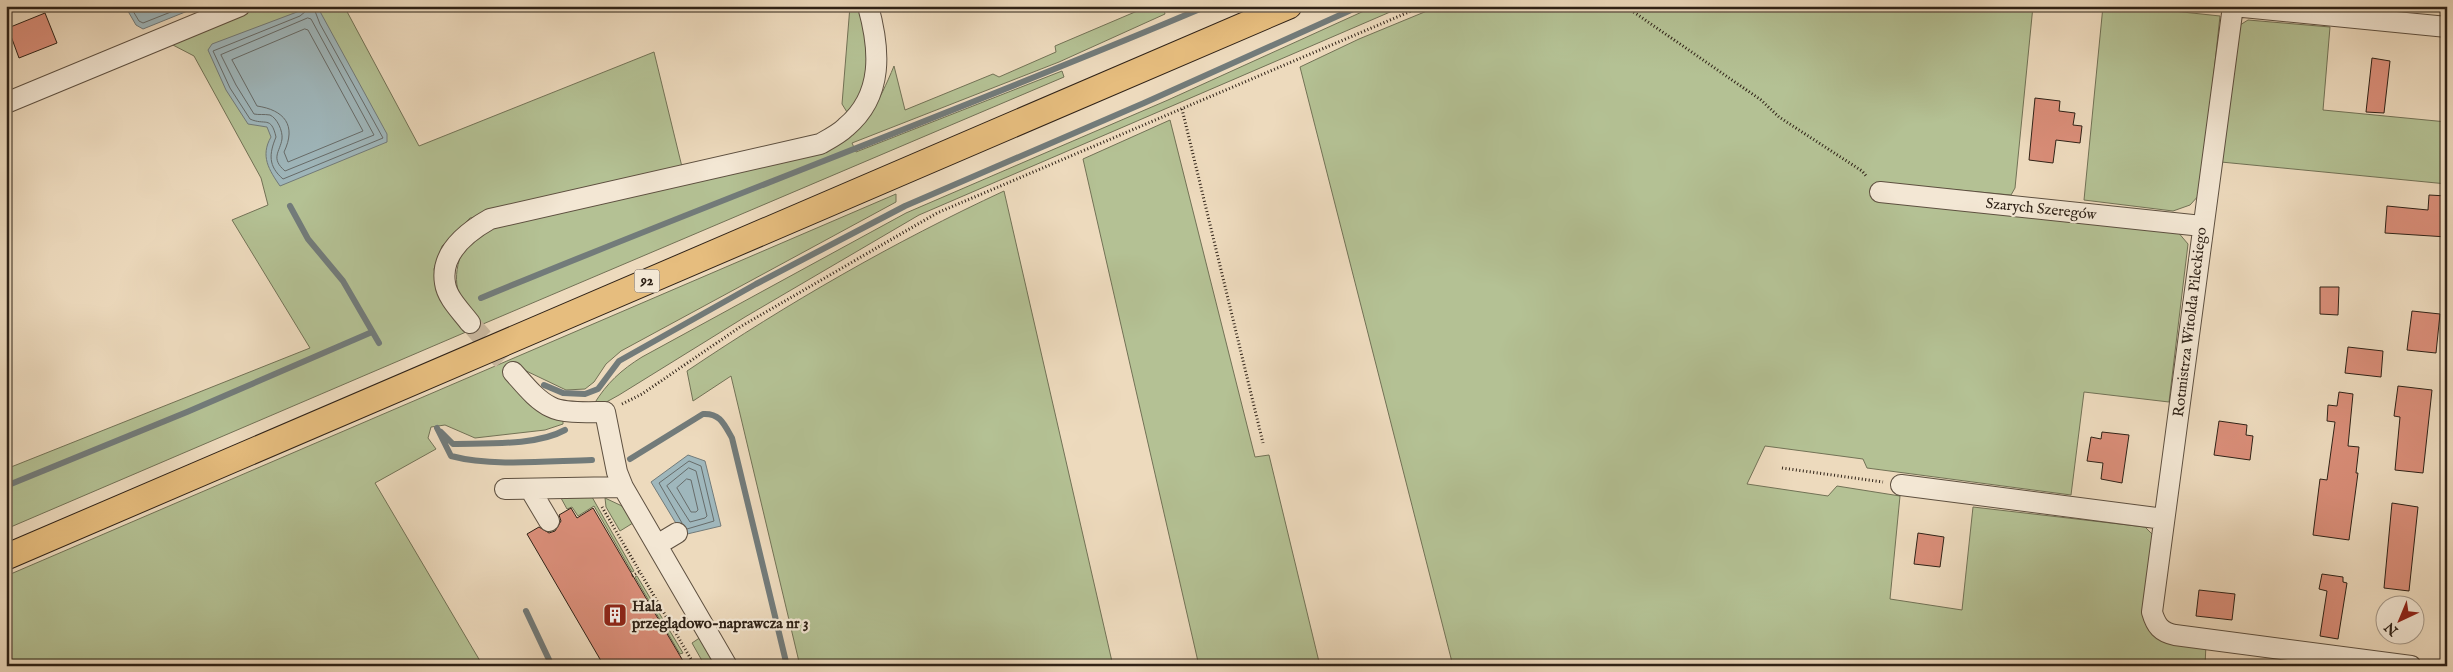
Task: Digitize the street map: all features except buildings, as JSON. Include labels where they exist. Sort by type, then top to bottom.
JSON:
[{"type":"main road","name":"92","points":[[6,557],[1289,6]]},
{"type":"street","points":[[6,103],[240,6]]},
{"type":"street","points":[[470,323],[448,292],[445,283],[445,267],[449,254],[463,238],[490,219],[820,144],[847,127],[868,100],[878,70],[875,31],[868,6]]},
{"type":"street","name":"Rotmistrza Witolda Pileckiego","points":[[2411,666],[2166,633],[2155,623],[2152,612],[2202,226],[2233,6],[2447,27]]},
{"type":"street","name":"Szarych Szeregów","points":[[1880,192],[2202,226]]},
{"type":"street","points":[[513,372],[551,408],[583,413],[605,412],[617,472],[623,488],[727,666]]},
{"type":"street","points":[[1901,485],[2164,520]]},
{"type":"street","points":[[505,489],[623,488]]},
{"type":"street","points":[[530,489],[549,521]]},
{"type":"street","points":[[657,545],[677,533]]},
{"type":"path","points":[[605,412],[642,394],[740,327],[937,213],[1423,6]]},
{"type":"path","points":[[1625,6],[1761,100],[1779,117],[1862,171],[1880,192]]},
{"type":"path","points":[[1182,109],[1263,444]]},
{"type":"path","points":[[1782,468],[1901,485]]},
{"type":"path","points":[[595,488],[602,508],[695,666]]},
{"type":"path","points":[[632,576],[640,572]]},
{"type":"green space","points":[[261,6],[344,6],[419,146],[654,52],[683,171],[470,218],[442,246],[434,269],[440,297],[466,332],[6,529],[6,469],[310,348],[232,220],[268,205],[261,178],[194,56],[171,44]]},
{"type":"green space","points":[[850,6],[861,6],[865,26],[868,78],[850,117],[842,104]]},
{"type":"green space","points":[[1149,6],[1163,6],[1165,14],[1059,62],[852,143],[856,152],[1062,71],[1064,77],[483,324],[460,297],[457,270],[463,251],[474,237],[494,226],[831,149],[854,133],[870,114],[894,66],[905,110],[993,74],[999,77],[1056,52],[1055,46]]},
{"type":"green space","points":[[1375,6],[1404,6],[919,215],[745,317],[619,395],[601,405],[594,404],[615,377],[642,357],[906,213],[1168,100]]},
{"type":"green space","points":[[1439,6],[2033,6],[2015,188],[2011,195],[1884,183],[2177,231],[2188,244],[2169,402],[2084,392],[2071,495],[1867,468],[1863,459],[1765,446],[1747,484],[1828,496],[1837,486],[1900,496],[1890,599],[1962,610],[1973,507],[2145,527],[2153,535],[2144,609],[2206,644],[2205,666],[1453,666],[1300,67],[1359,39]]},
{"type":"green space","points":[[2103,6],[2126,6],[2220,16],[2201,193],[2190,205],[2173,211],[2084,200]]},
{"type":"green space","points":[[2248,20],[2330,27],[2323,110],[2447,122],[2447,184],[2221,162],[2240,25]]},
{"type":"green space","points":[[1170,120],[1255,457],[1269,455],[1320,666],[1199,666],[1083,159]]},
{"type":"green space","points":[[1004,191],[1113,666],[800,666],[731,376],[693,401],[687,371],[764,321],[882,252]]},
{"type":"green space","points":[[896,194],[896,202],[621,351],[606,364],[594,382],[585,389],[566,390],[520,368],[563,417],[563,424],[545,430],[475,438],[445,425],[431,427],[428,438],[436,449],[375,483],[483,666],[6,666],[6,576]]},
{"type":"green space","points":[[592,497],[634,571],[632,572],[594,506],[578,516],[572,507],[567,509],[561,498]]},
{"type":"green space","points":[[605,498],[622,506],[633,523],[620,531],[606,507]]},
{"type":"green space","points":[[637,576],[683,653],[680,654],[635,577]]},
{"type":"green space","points":[[701,637],[718,666],[705,666],[692,643]]},
{"type":"water","points":[[125,6],[200,6],[143,29],[136,25]]},
{"type":"water","points":[[306,6],[317,6],[387,134],[387,142],[280,186],[267,163],[266,150],[271,137],[267,127],[248,124],[226,90],[208,50],[212,44],[297,12]]},
{"type":"water","points":[[688,455],[705,461],[721,526],[683,535],[651,482]]},
{"type":"waterway","points":[[481,298],[1026,81],[1207,6]]},
{"type":"waterway","points":[[544,385],[563,393],[585,394],[598,389],[619,361],[756,284],[905,206],[1144,103],[1360,6]]},
{"type":"waterway","points":[[290,206],[308,239],[343,281],[379,343]]},
{"type":"waterway","points":[[6,486],[187,412],[372,332]]},
{"type":"waterway","points":[[630,459],[703,414],[714,415],[721,420],[732,438],[787,666]]},
{"type":"waterway","points":[[437,428],[451,456],[502,462],[592,460]]},
{"type":"waterway","points":[[441,432],[453,444],[480,444],[511,443],[540,439],[565,430]]},
{"type":"waterway","points":[[526,611],[552,666]]},
{"type":"tunnel","points":[[470,323],[513,372]]},
{"type":"place","name":"Hala przeglądowo-naprawcza nr 3","points":[[615,615]]}]
